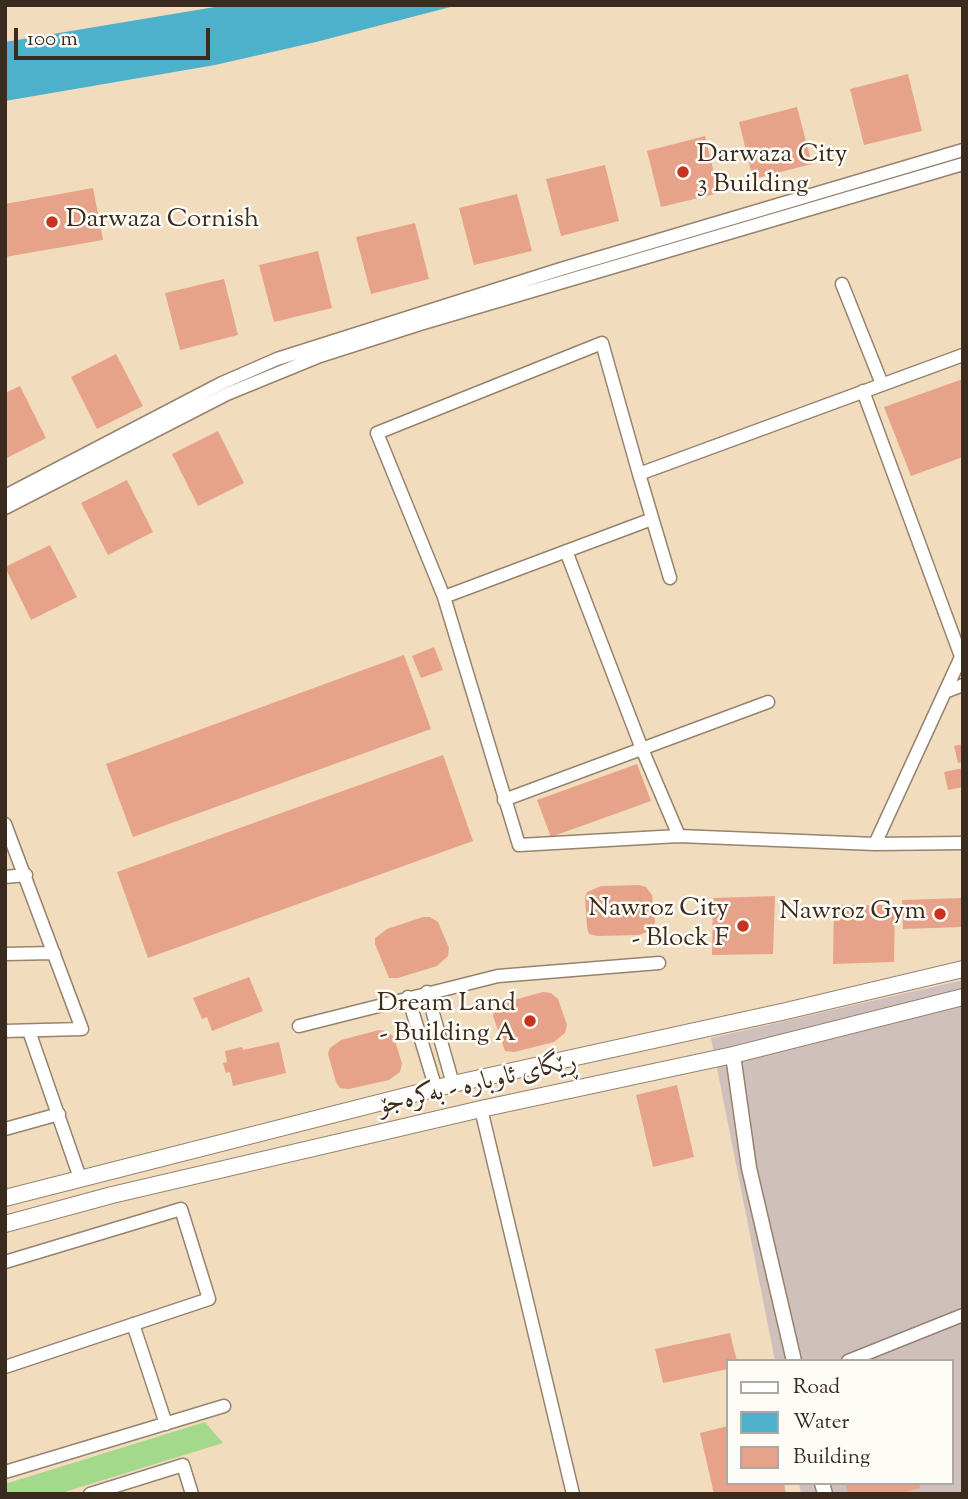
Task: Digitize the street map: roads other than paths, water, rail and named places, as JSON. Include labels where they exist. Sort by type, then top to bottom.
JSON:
[{"type":"main road","points":[[5,1198],[436,1088],[963,969]]},
{"type":"main road","name":"ڕێگای ئاوبارە - بەکرەجۆ","points":[[5,1224],[112,1195],[481,1109],[733,1055],[963,997]]},
{"type":"main road","points":[[148,1160],[142,1166],[140,1174],[150,1186]]},
{"type":"main road","points":[[107,1171],[117,1172],[121,1178],[121,1184],[112,1195]]},
{"type":"street","points":[[5,496],[222,383],[277,359],[561,269],[963,150]]},
{"type":"street","points":[[5,508],[227,394],[320,356],[492,302],[963,164]]},
{"type":"street","points":[[842,284],[882,384]]},
{"type":"street","points":[[670,578],[602,343],[377,433],[444,597],[519,845],[679,836],[875,844],[963,843]]},
{"type":"street","points":[[639,474],[963,355]]},
{"type":"street","points":[[863,391],[962,660],[875,844]]},
{"type":"street","points":[[444,597],[652,519]]},
{"type":"street","points":[[566,551],[642,749],[679,836]]},
{"type":"street","points":[[945,692],[963,685]]},
{"type":"street","points":[[504,800],[768,702]]},
{"type":"street","points":[[5,824],[82,1029],[5,1031]]},
{"type":"street","points":[[5,877],[26,875]]},
{"type":"street","points":[[5,954],[54,953]]},
{"type":"street","points":[[299,1026],[498,976],[659,963]]},
{"type":"street","points":[[427,992],[453,1084]]},
{"type":"street","points":[[408,997],[436,1088]]},
{"type":"street","points":[[29,1031],[80,1178]]},
{"type":"street","points":[[733,1055],[750,1168],[794,1359]]},
{"type":"street","points":[[481,1109],[573,1494]]},
{"type":"street","points":[[5,1129],[60,1114]]},
{"type":"street","points":[[5,1262],[181,1209],[209,1299],[5,1367]]},
{"type":"street","points":[[853,1359],[963,1315]]},
{"type":"street","points":[[134,1324],[166,1424]]},
{"type":"street","points":[[5,1472],[224,1406]]},
{"type":"street","points":[[90,1494],[183,1465],[192,1494]]},
{"type":"water","points":[[227,5],[458,5],[215,65],[5,101],[5,42]]},
{"type":"place","name":"Darwaza City 3 Building","points":[[683,172]]},
{"type":"place","name":"Darwaza Cornish","points":[[52,222]]},
{"type":"place","name":"Nawroz Gym","points":[[940,914]]},
{"type":"place","name":"Nawroz City - Block F","points":[[743,926]]},
{"type":"place","name":"Dream Land - Building A","points":[[530,1021]]}]
